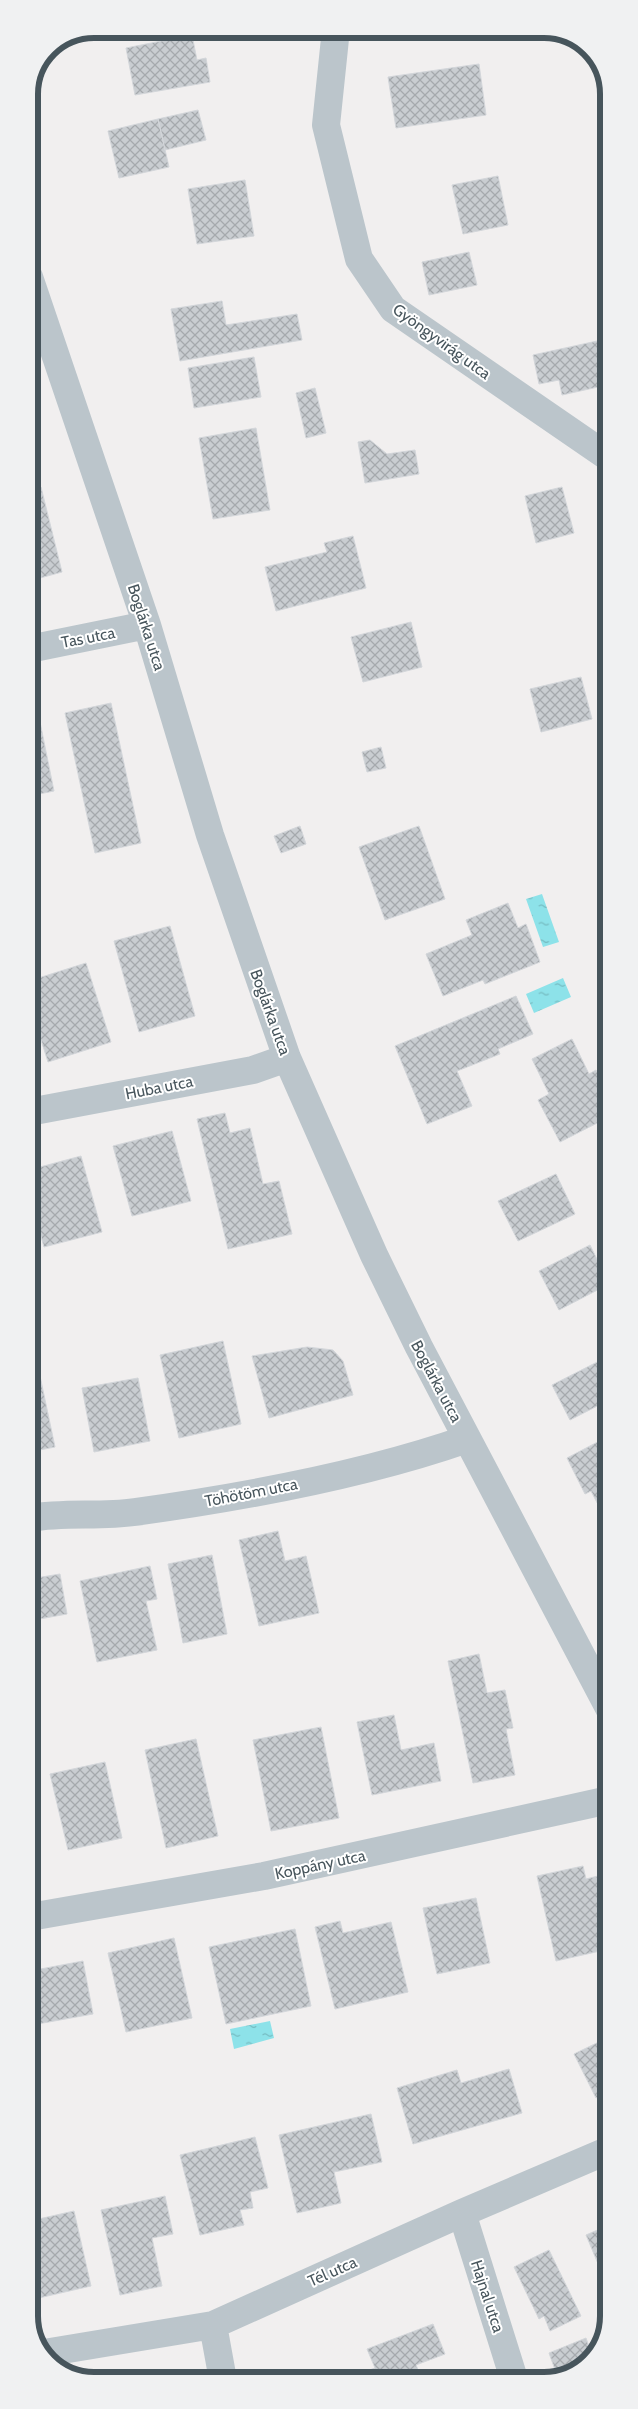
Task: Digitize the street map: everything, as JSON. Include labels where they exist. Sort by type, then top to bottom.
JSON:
[{"type":"street","name":"Gyöngyvirág utca","points":[[335,38],[326,125],[359,259],[393,309],[600,451]]},
{"type":"street","name":"Boglárka utca","points":[[37,301],[147,625],[210,835],[287,1058],[370,1247],[467,1439],[600,1691]]},
{"type":"street","name":"Tas utca","points":[[37,647],[147,625]]},
{"type":"street","name":"Huba utca","points":[[37,1110],[253,1070],[287,1058]]},
{"type":"street","name":"Töhötöm utca","points":[[37,1517],[62,1514],[132,1512],[214,1500],[404,1459],[467,1439]]},
{"type":"street","name":"Koppány utca","points":[[37,1916],[264,1876],[600,1802]]},
{"type":"street","name":"Tél utca","points":[[51,2352],[213,2325],[462,2213],[600,2154]]},
{"type":"street","name":"Hajnal utca","points":[[462,2213],[512,2372]]},
{"type":"street","points":[[213,2325],[221,2371]]},
{"type":"water","points":[[542,894],[559,942],[543,947],[526,899]]},
{"type":"water","points":[[563,978],[571,997],[534,1013],[526,994]]},
{"type":"water","points":[[270,2021],[274,2038],[234,2049],[230,2029]]},
{"type":"building","points":[[181,37],[192,37],[197,60],[206,58],[210,82],[135,95],[126,48]]},
{"type":"building","points":[[479,64],[486,115],[396,128],[388,77]]},
{"type":"building","points":[[198,110],[206,140],[165,150],[158,119]]},
{"type":"building","points":[[158,119],[169,167],[119,178],[108,131]]},
{"type":"building","points":[[498,176],[508,225],[463,234],[452,185]]},
{"type":"building","points":[[245,180],[254,236],[197,244],[188,189]]},
{"type":"building","points":[[469,252],[477,285],[429,295],[422,262]]},
{"type":"building","points":[[222,301],[226,325],[297,314],[302,340],[180,361],[171,309]]},
{"type":"building","points":[[597,341],[600,354],[600,387],[562,395],[559,380],[539,384],[533,355]]},
{"type":"building","points":[[254,357],[261,397],[194,408],[188,368]]},
{"type":"building","points":[[315,388],[326,433],[306,438],[296,393]]},
{"type":"building","points":[[256,428],[270,510],[213,519],[199,438]]},
{"type":"building","points":[[370,440],[387,454],[415,450],[419,474],[365,483],[358,442]]},
{"type":"building","points":[[41,487],[62,572],[37,579],[37,488]]},
{"type":"building","points":[[562,487],[574,533],[536,543],[525,496]]},
{"type":"building","points":[[353,536],[366,588],[276,611],[265,567],[327,552],[324,543]]},
{"type":"building","points":[[411,622],[422,667],[363,682],[351,637]]},
{"type":"building","points":[[581,677],[592,719],[541,732],[530,689]]},
{"type":"building","points":[[111,703],[141,843],[95,853],[65,713]]},
{"type":"building","points":[[37,717],[39,717],[54,791],[37,794]]},
{"type":"building","points":[[381,747],[386,768],[367,772],[362,752]]},
{"type":"building","points":[[300,826],[306,844],[281,853],[274,836]]},
{"type":"building","points":[[419,826],[445,899],[385,920],[359,847]]},
{"type":"building","points":[[508,903],[518,928],[526,924],[540,962],[485,984],[483,980],[443,996],[426,954],[472,935],[466,920]]},
{"type":"building","points":[[170,926],[195,1016],[139,1032],[114,941]]},
{"type":"building","points":[[86,963],[111,1042],[48,1062],[37,1027],[37,978]]},
{"type":"building","points":[[516,996],[533,1034],[498,1049],[500,1054],[457,1071],[472,1106],[427,1124],[395,1046]]},
{"type":"building","points":[[572,1039],[589,1074],[596,1070],[600,1077],[600,1122],[560,1142],[538,1100],[549,1094],[532,1059]]},
{"type":"building","points":[[225,1113],[230,1133],[250,1128],[263,1184],[279,1181],[292,1234],[228,1249],[197,1119]]},
{"type":"building","points":[[172,1131],[191,1201],[132,1216],[113,1146]]},
{"type":"building","points":[[81,1156],[102,1232],[44,1247],[37,1222],[37,1168]]},
{"type":"building","points":[[556,1174],[575,1214],[518,1241],[498,1201]]},
{"type":"building","points":[[590,1245],[600,1266],[600,1289],[559,1310],[539,1271]]},
{"type":"building","points":[[223,1341],[241,1424],[179,1438],[160,1355]]},
{"type":"building","points":[[307,1347],[333,1350],[343,1361],[353,1395],[269,1418],[252,1356]]},
{"type":"building","points":[[600,1361],[600,1405],[570,1420],[552,1385]]},
{"type":"building","points":[[40,1376],[55,1447],[37,1450],[37,1377]]},
{"type":"building","points":[[138,1378],[150,1441],[94,1452],[82,1388]]},
{"type":"building","points":[[600,1441],[600,1508],[591,1491],[585,1494],[567,1458]]},
{"type":"building","points":[[278,1531],[285,1561],[306,1556],[319,1613],[259,1626],[239,1540]]},
{"type":"building","points":[[212,1555],[227,1634],[183,1643],[168,1564]]},
{"type":"building","points":[[150,1566],[157,1599],[146,1601],[157,1650],[97,1662],[80,1581]]},
{"type":"building","points":[[60,1574],[67,1614],[37,1619],[37,1578]]},
{"type":"building","points":[[479,1654],[487,1693],[505,1690],[513,1728],[506,1729],[515,1775],[473,1783],[448,1661]]},
{"type":"building","points":[[394,1715],[401,1750],[434,1743],[441,1781],[372,1795],[357,1722]]},
{"type":"building","points":[[321,1727],[339,1818],[271,1831],[253,1740]]},
{"type":"building","points":[[196,1739],[218,1836],[166,1848],[145,1750]]},
{"type":"building","points":[[105,1762],[122,1838],[68,1850],[50,1774]]},
{"type":"building","points":[[583,1866],[586,1879],[598,1876],[600,1885],[600,1951],[556,1961],[537,1876]]},
{"type":"building","points":[[476,1898],[490,1963],[437,1974],[423,1908]]},
{"type":"building","points":[[340,1921],[343,1933],[391,1922],[408,1992],[335,2009],[315,1927]]},
{"type":"building","points":[[295,1929],[311,2006],[226,2024],[209,1947]]},
{"type":"building","points":[[174,1938],[192,2018],[126,2032],[108,1953]]},
{"type":"building","points":[[83,1961],[93,2014],[37,2024],[37,1970]]},
{"type":"building","points":[[600,2041],[600,2096],[596,2098],[574,2054]]},
{"type":"building","points":[[509,2069],[522,2113],[413,2144],[397,2088],[457,2070],[461,2083]]},
{"type":"building","points":[[371,2114],[382,2162],[334,2172],[341,2203],[297,2213],[279,2135]]},
{"type":"building","points":[[255,2137],[268,2188],[250,2192],[253,2208],[240,2210],[244,2225],[200,2235],[180,2155]]},
{"type":"building","points":[[165,2196],[173,2234],[152,2238],[162,2286],[120,2295],[101,2210]]},
{"type":"building","points":[[74,2211],[91,2286],[37,2298],[37,2219]]},
{"type":"building","points":[[600,2229],[600,2268],[586,2235]]},
{"type":"building","points":[[549,2250],[581,2316],[550,2331],[544,2316],[539,2319],[514,2267]]},
{"type":"building","points":[[433,2324],[445,2354],[416,2365],[419,2372],[365,2372],[375,2368],[367,2349]]},
{"type":"building","points":[[586,2338],[590,2348],[581,2358],[572,2364],[555,2370],[549,2353]]}]
